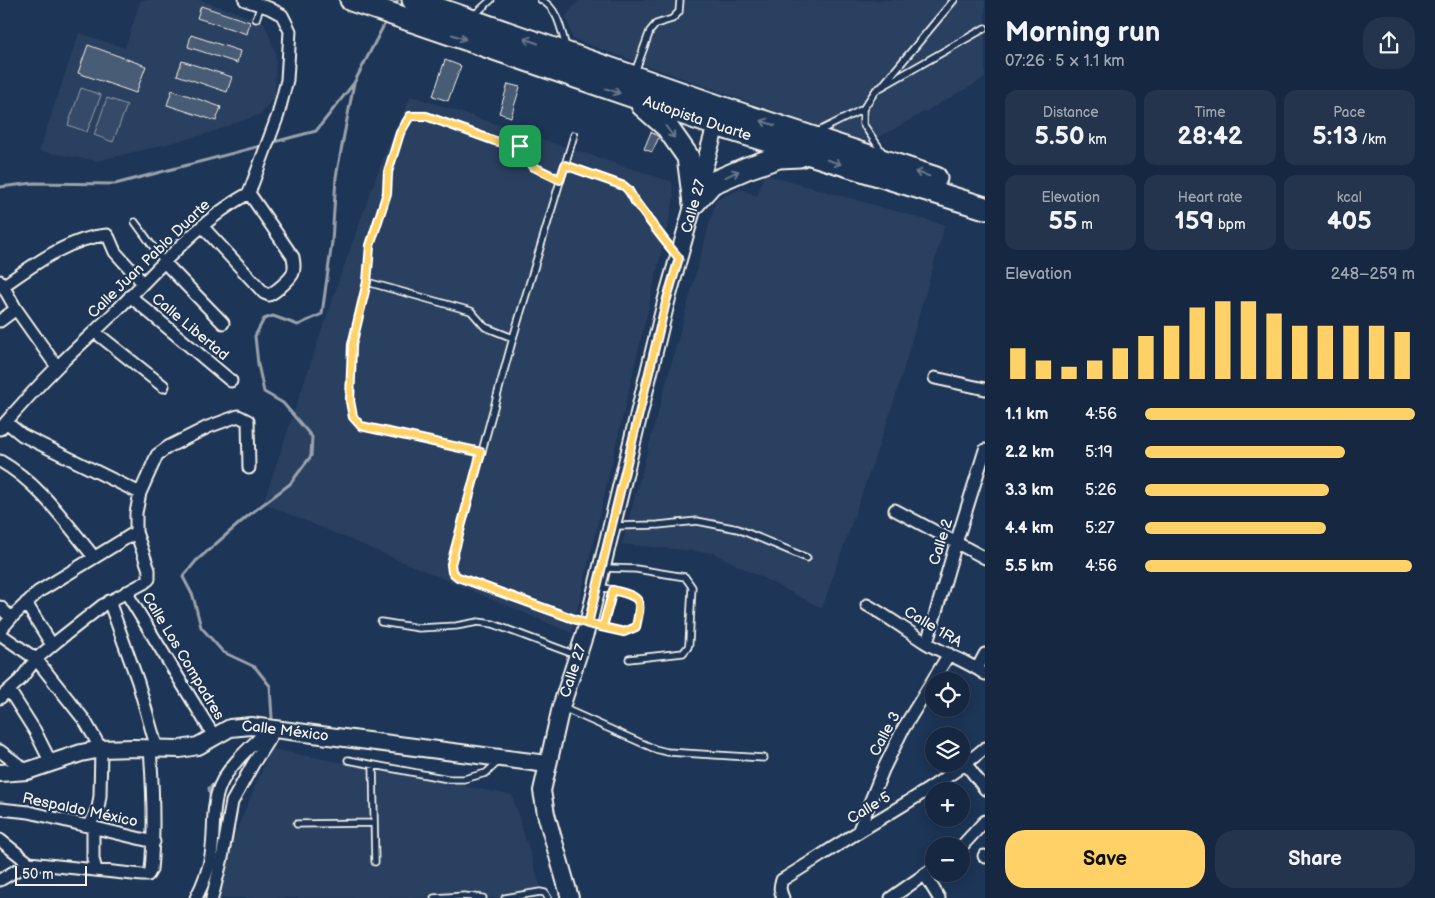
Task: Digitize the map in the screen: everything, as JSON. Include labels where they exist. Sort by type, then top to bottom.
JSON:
[{"type":"highway","points":[[356,2],[414,7]]},
{"type":"highway","name":"Autopista Duarte","points":[[414,7],[469,19],[634,76],[810,146],[985,208]]},
{"type":"highway","name":"Autopista Duarte","points":[[414,7],[635,99],[716,126],[890,163],[985,194]]},
{"type":"highway","points":[[635,99],[667,127],[688,157],[694,203]]},
{"type":"highway","points":[[694,203],[712,183],[747,168],[810,146]]},
{"type":"street","points":[[202,226],[264,293],[269,296],[293,275],[293,257],[249,193],[278,115],[287,80],[290,31],[282,15],[269,8],[245,0]]},
{"type":"street","name":"Calle 27","points":[[570,898],[543,798],[542,791],[547,764],[561,707],[578,656],[595,625],[605,588],[602,568],[612,526],[666,302],[716,126]]},
{"type":"street","name":"Calle Juan Pablo Duarte","points":[[3,426],[57,367],[202,226],[231,203],[249,193]]},
{"type":"street","points":[[57,367],[16,309],[2,283],[62,248],[91,238],[107,235],[115,252],[143,283]]},
{"type":"street","points":[[164,262],[223,322]]},
{"type":"street","name":"Calle Libertad","points":[[130,296],[231,381]]},
{"type":"street","points":[[0,321],[16,309]]},
{"type":"street","points":[[95,332],[163,386]]},
{"type":"street","points":[[935,378],[985,389]]},
{"type":"street","name":"Calle Los Compadres","points":[[214,736],[126,592],[149,579],[149,570],[136,532],[136,513],[140,493],[157,455],[168,447],[208,427],[238,416],[248,421],[250,468]]},
{"type":"street","points":[[3,426],[140,493]]},
{"type":"street","name":"Calle 2","points":[[927,643],[985,450]]},
{"type":"street","points":[[0,461],[20,473],[45,498],[94,557]]},
{"type":"street","points":[[895,510],[985,558]]},
{"type":"street","points":[[96,870],[91,827],[100,796],[102,749],[85,721],[36,658],[0,633],[11,618],[38,592],[136,532]]},
{"type":"street","points":[[51,763],[35,731],[4,694],[20,680],[36,658],[103,604],[126,592]]},
{"type":"street","points":[[0,840],[29,863],[142,875],[148,874],[151,870],[154,842],[153,748],[138,682],[109,601]]},
{"type":"street","points":[[26,603],[52,646]]},
{"type":"street","name":"Calle 1RA","points":[[866,605],[884,614],[927,643],[981,672]]},
{"type":"street","points":[[0,607],[11,618]]},
{"type":"street","name":"Calle 3","points":[[858,832],[883,770],[904,729],[949,654]]},
{"type":"street","points":[[981,672],[985,654]]},
{"type":"street","points":[[196,898],[204,884],[211,854],[215,802],[220,786],[233,765],[266,727]]},
{"type":"street","points":[[212,898],[222,858],[232,802],[253,764],[266,727]]},
{"type":"street","name":"Calle México","points":[[0,773],[27,771],[81,753],[102,749],[180,749],[198,746],[230,728],[266,727],[547,764]]},
{"type":"street","name":"Calle 5","points":[[970,761],[985,748]]},
{"type":"street","points":[[0,751],[27,771]]},
{"type":"street","points":[[970,769],[985,789]]},
{"type":"street","name":"Calle 5","points":[[783,898],[780,891],[782,880],[922,794],[954,772]]},
{"type":"street","name":"Respaldo México","points":[[0,809],[29,812],[154,842]]},
{"type":"street","points":[[970,837],[985,821]]},
{"type":"street","points":[[0,880],[29,863]]},
{"type":"street","points":[[897,896],[925,876]]},
{"type":"street","points":[[933,882],[939,898]]},
{"type":"lane","points":[[469,19],[491,0]]},
{"type":"lane","points":[[541,0],[548,3],[553,10],[560,25],[568,54]]},
{"type":"lane","points":[[634,76],[650,31],[656,24],[672,19],[679,12],[680,0]]},
{"type":"lane","points":[[881,87],[954,0]]},
{"type":"lane","points":[[256,19],[261,5]]},
{"type":"lane","points":[[810,146],[863,109],[876,90],[985,28]]},
{"type":"lane","points":[[863,109],[863,124],[890,163]]},
{"type":"lane","points":[[481,452],[361,426],[353,417],[350,401],[352,345],[367,282],[370,246],[387,193],[388,172],[400,133],[410,116],[426,116],[495,141],[520,146],[532,166],[560,180]]},
{"type":"lane","points":[[574,135],[513,338],[451,564],[452,572],[458,577],[595,625],[624,632],[636,627],[640,607],[638,600],[633,595],[605,588]]},
{"type":"lane","points":[[565,165],[624,186],[629,190],[634,201],[679,258]]},
{"type":"lane","points":[[135,222],[164,262]]},
{"type":"lane","points":[[367,282],[472,311],[485,326],[513,338]]},
{"type":"lane","points":[[612,526],[658,525],[697,521],[738,530],[807,558]]},
{"type":"lane","points":[[602,568],[636,569],[685,577],[692,587],[689,643],[683,653],[629,659]]},
{"type":"lane","points":[[382,622],[419,628],[456,626],[478,622],[494,624],[578,656]]},
{"type":"lane","points":[[561,707],[655,749],[667,752],[764,758]]},
{"type":"lane","points":[[348,760],[448,780],[464,779],[486,773],[501,759]]},
{"type":"lane","points":[[373,765],[375,862]]},
{"type":"lane","points":[[297,824],[374,823]]},
{"type":"lane","points":[[505,898],[540,892],[544,893],[548,898]]},
{"type":"lane","points":[[434,898],[464,896],[482,898]]},
{"type":"shaded area","points":[[141,0],[200,0],[264,22],[276,53],[275,96],[261,114],[200,136],[97,161],[39,151],[79,33],[125,48]]},
{"type":"shaded area","points":[[579,0],[985,0],[985,78],[867,144],[573,39],[566,16]]},
{"type":"shaded area","points":[[81,88],[101,95],[87,132],[68,125]]},
{"type":"shaded area","points":[[411,96],[672,182],[674,198],[572,633],[263,503],[340,277],[386,150]]},
{"type":"shaded area","points":[[107,98],[127,105],[113,142],[94,135]]},
{"type":"shaded area","points":[[764,174],[945,225],[893,405],[822,608],[713,553],[622,544],[716,200],[740,189],[757,196]]},
{"type":"shaded area","points":[[271,749],[512,795],[544,898],[211,898],[209,895]]},
{"type":"building","points":[[201,6],[250,22],[247,34],[197,18]]},
{"type":"building","points":[[191,35],[240,51],[237,63],[188,47]]},
{"type":"building","points":[[88,45],[146,66],[136,93],[78,73]]},
{"type":"building","points":[[445,60],[461,66],[448,101],[433,96]]},
{"type":"building","points":[[182,61],[232,77],[227,92],[177,75]]},
{"type":"building","points":[[508,84],[520,87],[511,117],[499,113]]},
{"type":"building","points":[[172,90],[221,107],[216,121],[167,105]]},
{"type":"building","points":[[651,132],[659,137],[652,152],[644,149]]},
{"type":"waterway","points":[[394,7],[398,0]]},
{"type":"waterway","points":[[270,143],[316,131],[354,83],[386,21]]},
{"type":"waterway","points":[[272,718],[270,686],[255,667],[223,652],[201,627],[193,596],[183,577],[196,561],[249,515],[290,484],[311,456],[312,437],[283,403],[264,392],[255,336],[264,319],[273,316],[298,325],[322,314],[332,242],[336,177],[354,83]]},
{"type":"waterway","points":[[0,187],[34,183],[115,184],[264,145]]},
{"type":"waterway","points":[[211,802],[209,788],[217,782]]},
{"type":"route","points":[[520,146],[495,141],[426,116],[410,116],[400,133],[388,172],[387,193],[370,246],[367,282],[352,345],[350,401],[353,417],[361,426],[481,452],[451,564],[452,572],[458,577],[588,624],[603,626],[613,590],[633,595],[638,600],[640,607],[636,627],[624,632],[588,624],[666,302],[679,258],[660,236],[634,201],[629,190],[624,186],[565,165],[560,180],[532,166],[520,146]]}]
